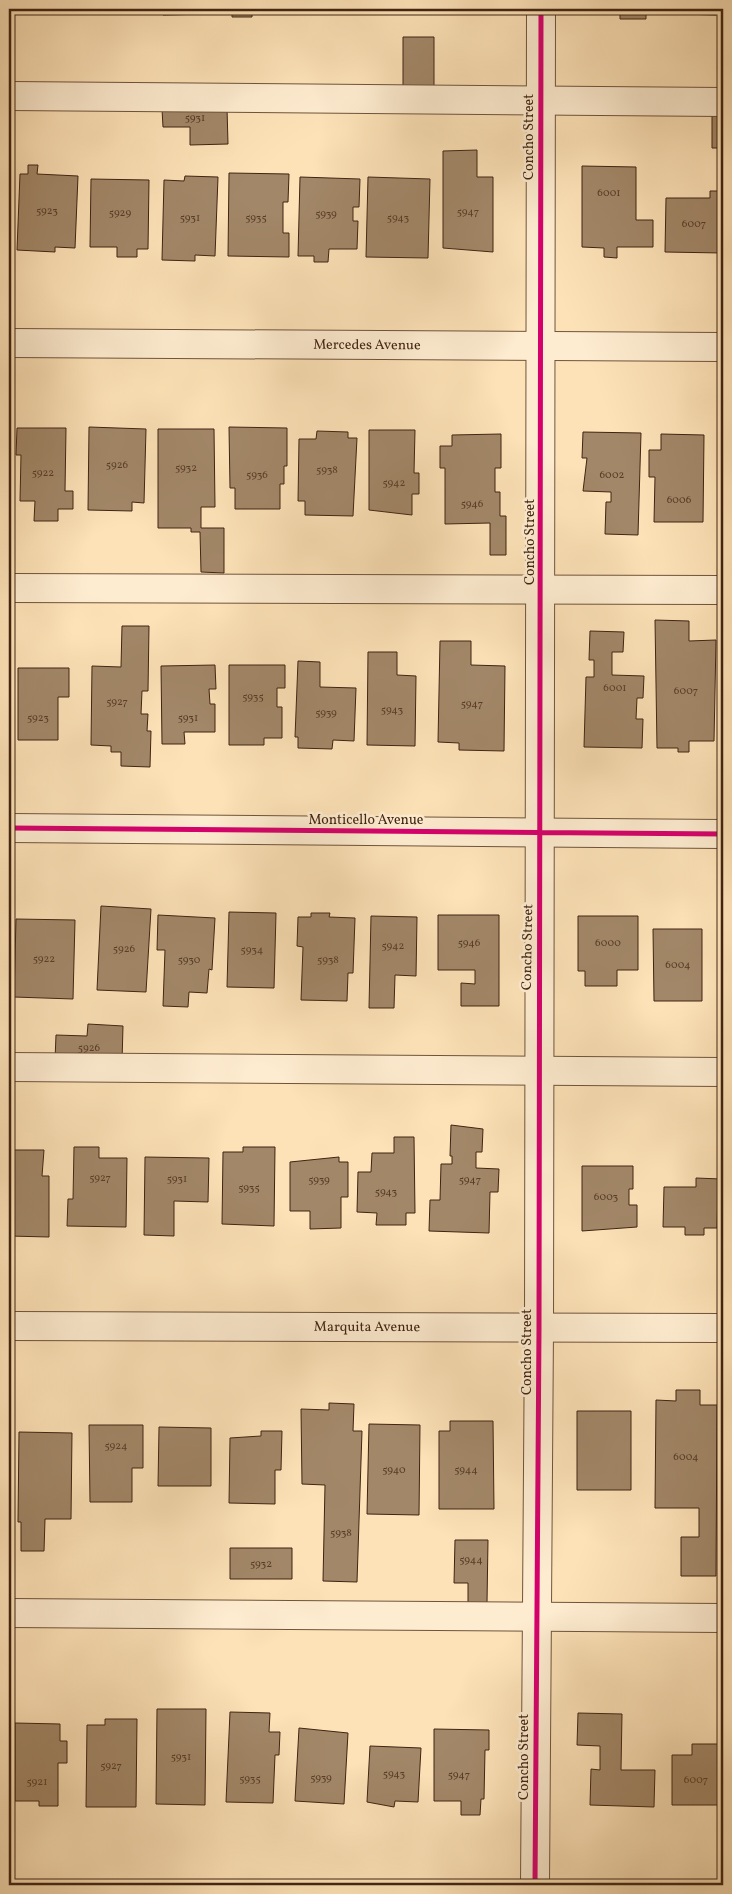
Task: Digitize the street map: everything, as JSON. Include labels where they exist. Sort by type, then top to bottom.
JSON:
[{"type":"street","name":"Concho Street","points":[[535,1885],[539,1328],[541,9]]},
{"type":"street","points":[[9,96],[541,102],[723,102]]},
{"type":"street","name":"Mercedes Avenue","points":[[9,343],[723,347]]},
{"type":"street","points":[[9,588],[723,590]]},
{"type":"street","name":"Monticello Avenue","points":[[9,828],[723,834]]},
{"type":"street","points":[[9,1067],[723,1072]]},
{"type":"street","name":"Marquita Avenue","points":[[9,1326],[723,1328]]},
{"type":"street","points":[[9,1613],[723,1618]]},
{"type":"building","points":[[70,9],[70,10],[21,10]]},
{"type":"building","points":[[92,9],[140,9],[140,13],[92,13]]},
{"type":"building","points":[[163,9],[210,9],[210,14],[163,15]]},
{"type":"building","points":[[232,9],[280,9],[280,11],[252,11],[252,17],[232,17]]},
{"type":"building","points":[[620,9],[646,9],[646,19],[620,19]]},
{"type":"building","points":[[681,9],[716,9],[716,15],[681,14]]},
{"type":"building","points":[[403,37],[434,37],[434,92],[403,92]]},
{"type":"building","points":[[227,108],[228,144],[190,145],[190,127],[163,127],[162,109]]},
{"type":"building","points":[[712,116],[723,116],[723,148],[712,148]]},
{"type":"building","points":[[477,150],[477,177],[493,177],[493,252],[443,248],[443,151]]},
{"type":"building","points":[[28,165],[38,165],[37,174],[78,176],[75,248],[55,247],[55,252],[17,250],[20,174],[28,174]]},
{"type":"building","points":[[582,166],[636,167],[636,220],[653,220],[653,247],[617,247],[617,258],[604,257],[604,248],[582,247]]},
{"type":"building","points":[[229,173],[289,174],[288,202],[283,202],[283,233],[289,233],[289,257],[228,256]]},
{"type":"building","points":[[185,176],[218,177],[215,256],[195,255],[195,261],[162,260],[164,180],[184,181]]},
{"type":"building","points":[[300,177],[360,179],[359,207],[353,207],[353,221],[358,221],[357,249],[329,249],[328,262],[314,262],[314,256],[298,256]]},
{"type":"building","points":[[368,177],[430,179],[428,258],[366,257]]},
{"type":"building","points":[[91,179],[149,180],[148,249],[137,249],[137,257],[117,257],[117,247],[90,247]]},
{"type":"building","points":[[710,191],[723,191],[722,253],[665,252],[666,198],[710,198]]},
{"type":"building","points":[[89,427],[146,429],[144,503],[132,502],[132,511],[88,510]]},
{"type":"building","points":[[229,427],[287,428],[287,466],[284,466],[284,484],[280,484],[280,509],[235,509],[235,488],[230,488]]},
{"type":"building","points":[[17,428],[66,428],[65,491],[73,491],[73,509],[58,509],[58,521],[34,521],[35,501],[20,501],[21,455],[16,455]]},
{"type":"building","points":[[158,429],[214,429],[215,507],[201,507],[201,528],[224,528],[224,573],[201,572],[200,532],[191,532],[191,528],[158,528]]},
{"type":"building","points":[[369,430],[415,430],[414,473],[419,473],[419,494],[412,494],[412,515],[369,510]]},
{"type":"building","points":[[317,431],[348,432],[348,438],[357,438],[353,516],[305,515],[305,501],[298,501],[299,439],[316,439]]},
{"type":"building","points":[[583,432],[641,433],[638,535],[605,534],[606,502],[611,502],[611,492],[583,491],[587,458],[582,458]]},
{"type":"building","points":[[501,434],[501,468],[495,468],[495,492],[500,492],[500,516],[506,516],[506,555],[490,555],[490,523],[445,524],[445,468],[440,468],[440,446],[452,446],[452,435]]},
{"type":"building","points":[[661,434],[704,435],[703,522],[654,522],[655,477],[649,477],[649,450],[661,450]]},
{"type":"building","points":[[720,436],[723,436],[723,498],[720,498]]},
{"type":"building","points":[[655,620],[689,621],[689,641],[716,640],[714,741],[689,741],[689,752],[678,752],[678,748],[657,748]]},
{"type":"building","points":[[122,626],[149,626],[148,691],[142,691],[141,714],[148,714],[147,731],[151,731],[150,767],[121,766],[121,752],[111,752],[111,746],[91,745],[92,666],[121,667]]},
{"type":"building","points":[[590,631],[624,632],[623,652],[612,652],[612,675],[644,676],[643,698],[637,698],[636,719],[643,719],[642,748],[584,747],[586,677],[594,677],[594,660],[589,660]]},
{"type":"building","points":[[440,641],[471,641],[471,665],[505,666],[504,751],[459,750],[459,743],[438,742]]},
{"type":"building","points":[[368,652],[397,652],[397,675],[416,676],[415,746],[367,745]]},
{"type":"building","points":[[298,661],[320,662],[320,687],[356,688],[354,741],[333,740],[332,749],[298,748],[298,737],[295,737]]},
{"type":"building","points":[[215,665],[216,689],[209,689],[210,704],[215,704],[215,732],[184,732],[185,744],[162,744],[161,666]]},
{"type":"building","points":[[229,665],[285,665],[285,688],[277,688],[277,707],[282,707],[282,738],[264,738],[264,745],[229,745]]},
{"type":"building","points":[[18,668],[69,668],[69,697],[58,697],[58,740],[18,740]]},
{"type":"building","points":[[101,906],[151,909],[146,992],[97,990]]},
{"type":"building","points":[[229,912],[276,913],[274,988],[227,987]]},
{"type":"building","points":[[311,913],[330,913],[329,917],[355,918],[353,973],[348,973],[347,1001],[301,1000],[303,947],[297,946],[298,917],[311,917]]},
{"type":"building","points":[[158,915],[215,918],[212,970],[209,969],[207,993],[189,992],[188,1007],[163,1006],[165,950],[157,950]]},
{"type":"building","points":[[438,915],[499,915],[499,1006],[461,1006],[461,983],[475,984],[475,970],[438,970]]},
{"type":"building","points":[[723,915],[723,1006],[720,1005]]},
{"type":"building","points":[[371,916],[417,917],[416,976],[395,975],[394,1008],[369,1008]]},
{"type":"building","points":[[578,916],[638,916],[638,970],[617,970],[617,986],[585,986],[585,971],[578,971]]},
{"type":"building","points":[[16,919],[75,920],[73,999],[14,997]]},
{"type":"building","points":[[653,929],[702,929],[702,1001],[654,1001]]},
{"type":"building","points":[[88,1024],[123,1026],[122,1062],[55,1060],[56,1035],[87,1036]]},
{"type":"building","points":[[451,1125],[483,1129],[482,1152],[476,1152],[476,1168],[499,1169],[498,1192],[490,1192],[489,1233],[429,1231],[430,1200],[440,1200],[441,1164],[452,1164],[452,1156],[450,1156]]},
{"type":"building","points":[[394,1137],[414,1137],[415,1213],[406,1213],[406,1225],[376,1225],[377,1213],[357,1212],[358,1172],[371,1172],[372,1153],[394,1153]]},
{"type":"building","points":[[74,1147],[99,1147],[99,1158],[127,1158],[126,1227],[67,1226],[68,1199],[73,1199]]},
{"type":"building","points":[[243,1147],[275,1147],[274,1226],[222,1224],[223,1152],[243,1152]]},
{"type":"building","points":[[9,1150],[44,1150],[42,1176],[49,1176],[49,1237],[9,1236]]},
{"type":"building","points":[[145,1157],[209,1158],[208,1202],[174,1201],[174,1236],[144,1235]]},
{"type":"building","points":[[339,1157],[339,1162],[348,1162],[348,1197],[341,1197],[341,1228],[310,1229],[310,1211],[290,1211],[290,1162]]},
{"type":"building","points":[[582,1166],[633,1166],[633,1189],[629,1189],[629,1205],[637,1205],[637,1227],[582,1231]]},
{"type":"building","points":[[696,1178],[721,1179],[721,1190],[718,1190],[717,1228],[704,1228],[704,1235],[685,1235],[685,1227],[663,1227],[664,1187],[696,1187]]},
{"type":"building","points":[[676,1390],[700,1390],[700,1405],[717,1405],[716,1576],[681,1576],[681,1537],[699,1537],[699,1508],[655,1508],[656,1400],[676,1401]]},
{"type":"building","points":[[329,1403],[354,1404],[353,1431],[362,1431],[357,1582],[323,1581],[325,1485],[302,1484],[301,1409],[329,1410]]},
{"type":"building","points":[[577,1411],[631,1411],[631,1490],[577,1490]]},
{"type":"building","points":[[450,1421],[493,1421],[494,1509],[439,1509],[439,1431],[450,1431]]},
{"type":"building","points":[[369,1424],[420,1425],[419,1515],[367,1514]]},
{"type":"building","points":[[89,1425],[143,1425],[143,1468],[132,1468],[132,1502],[90,1502]]},
{"type":"building","points":[[159,1427],[211,1428],[211,1486],[158,1486]]},
{"type":"building","points":[[261,1431],[282,1431],[281,1470],[275,1470],[275,1504],[229,1503],[230,1438],[261,1436]]},
{"type":"building","points":[[19,1432],[72,1433],[71,1519],[45,1519],[44,1551],[21,1551],[21,1522],[18,1522]]},
{"type":"building","points":[[455,1540],[488,1540],[487,1603],[468,1603],[468,1583],[454,1583]]},
{"type":"building","points":[[230,1548],[292,1548],[292,1579],[230,1579]]},
{"type":"building","points":[[157,1709],[206,1709],[205,1805],[156,1804]]},
{"type":"building","points":[[230,1712],[270,1713],[269,1732],[280,1732],[279,1755],[275,1755],[273,1803],[226,1802]]},
{"type":"building","points":[[578,1713],[622,1714],[621,1770],[655,1770],[654,1807],[590,1805],[591,1769],[600,1770],[600,1746],[577,1745]]},
{"type":"building","points":[[105,1719],[137,1719],[136,1807],[86,1807],[87,1725],[105,1725]]},
{"type":"building","points":[[15,1723],[60,1724],[60,1741],[67,1741],[67,1763],[58,1763],[58,1806],[39,1806],[39,1801],[15,1801]]},
{"type":"building","points":[[299,1728],[348,1733],[344,1804],[295,1801]]},
{"type":"building","points":[[434,1729],[489,1730],[489,1750],[485,1750],[484,1799],[481,1799],[480,1815],[461,1815],[461,1801],[434,1801]]},
{"type":"building","points":[[692,1744],[720,1744],[720,1805],[672,1805],[672,1755],[692,1755]]},
{"type":"building","points":[[370,1746],[421,1748],[418,1802],[395,1801],[394,1807],[367,1802]]},
{"type":"cycle path","points":[[535,1885],[539,1329],[541,9]]},
{"type":"cycle path","points":[[9,828],[723,834]]}]
